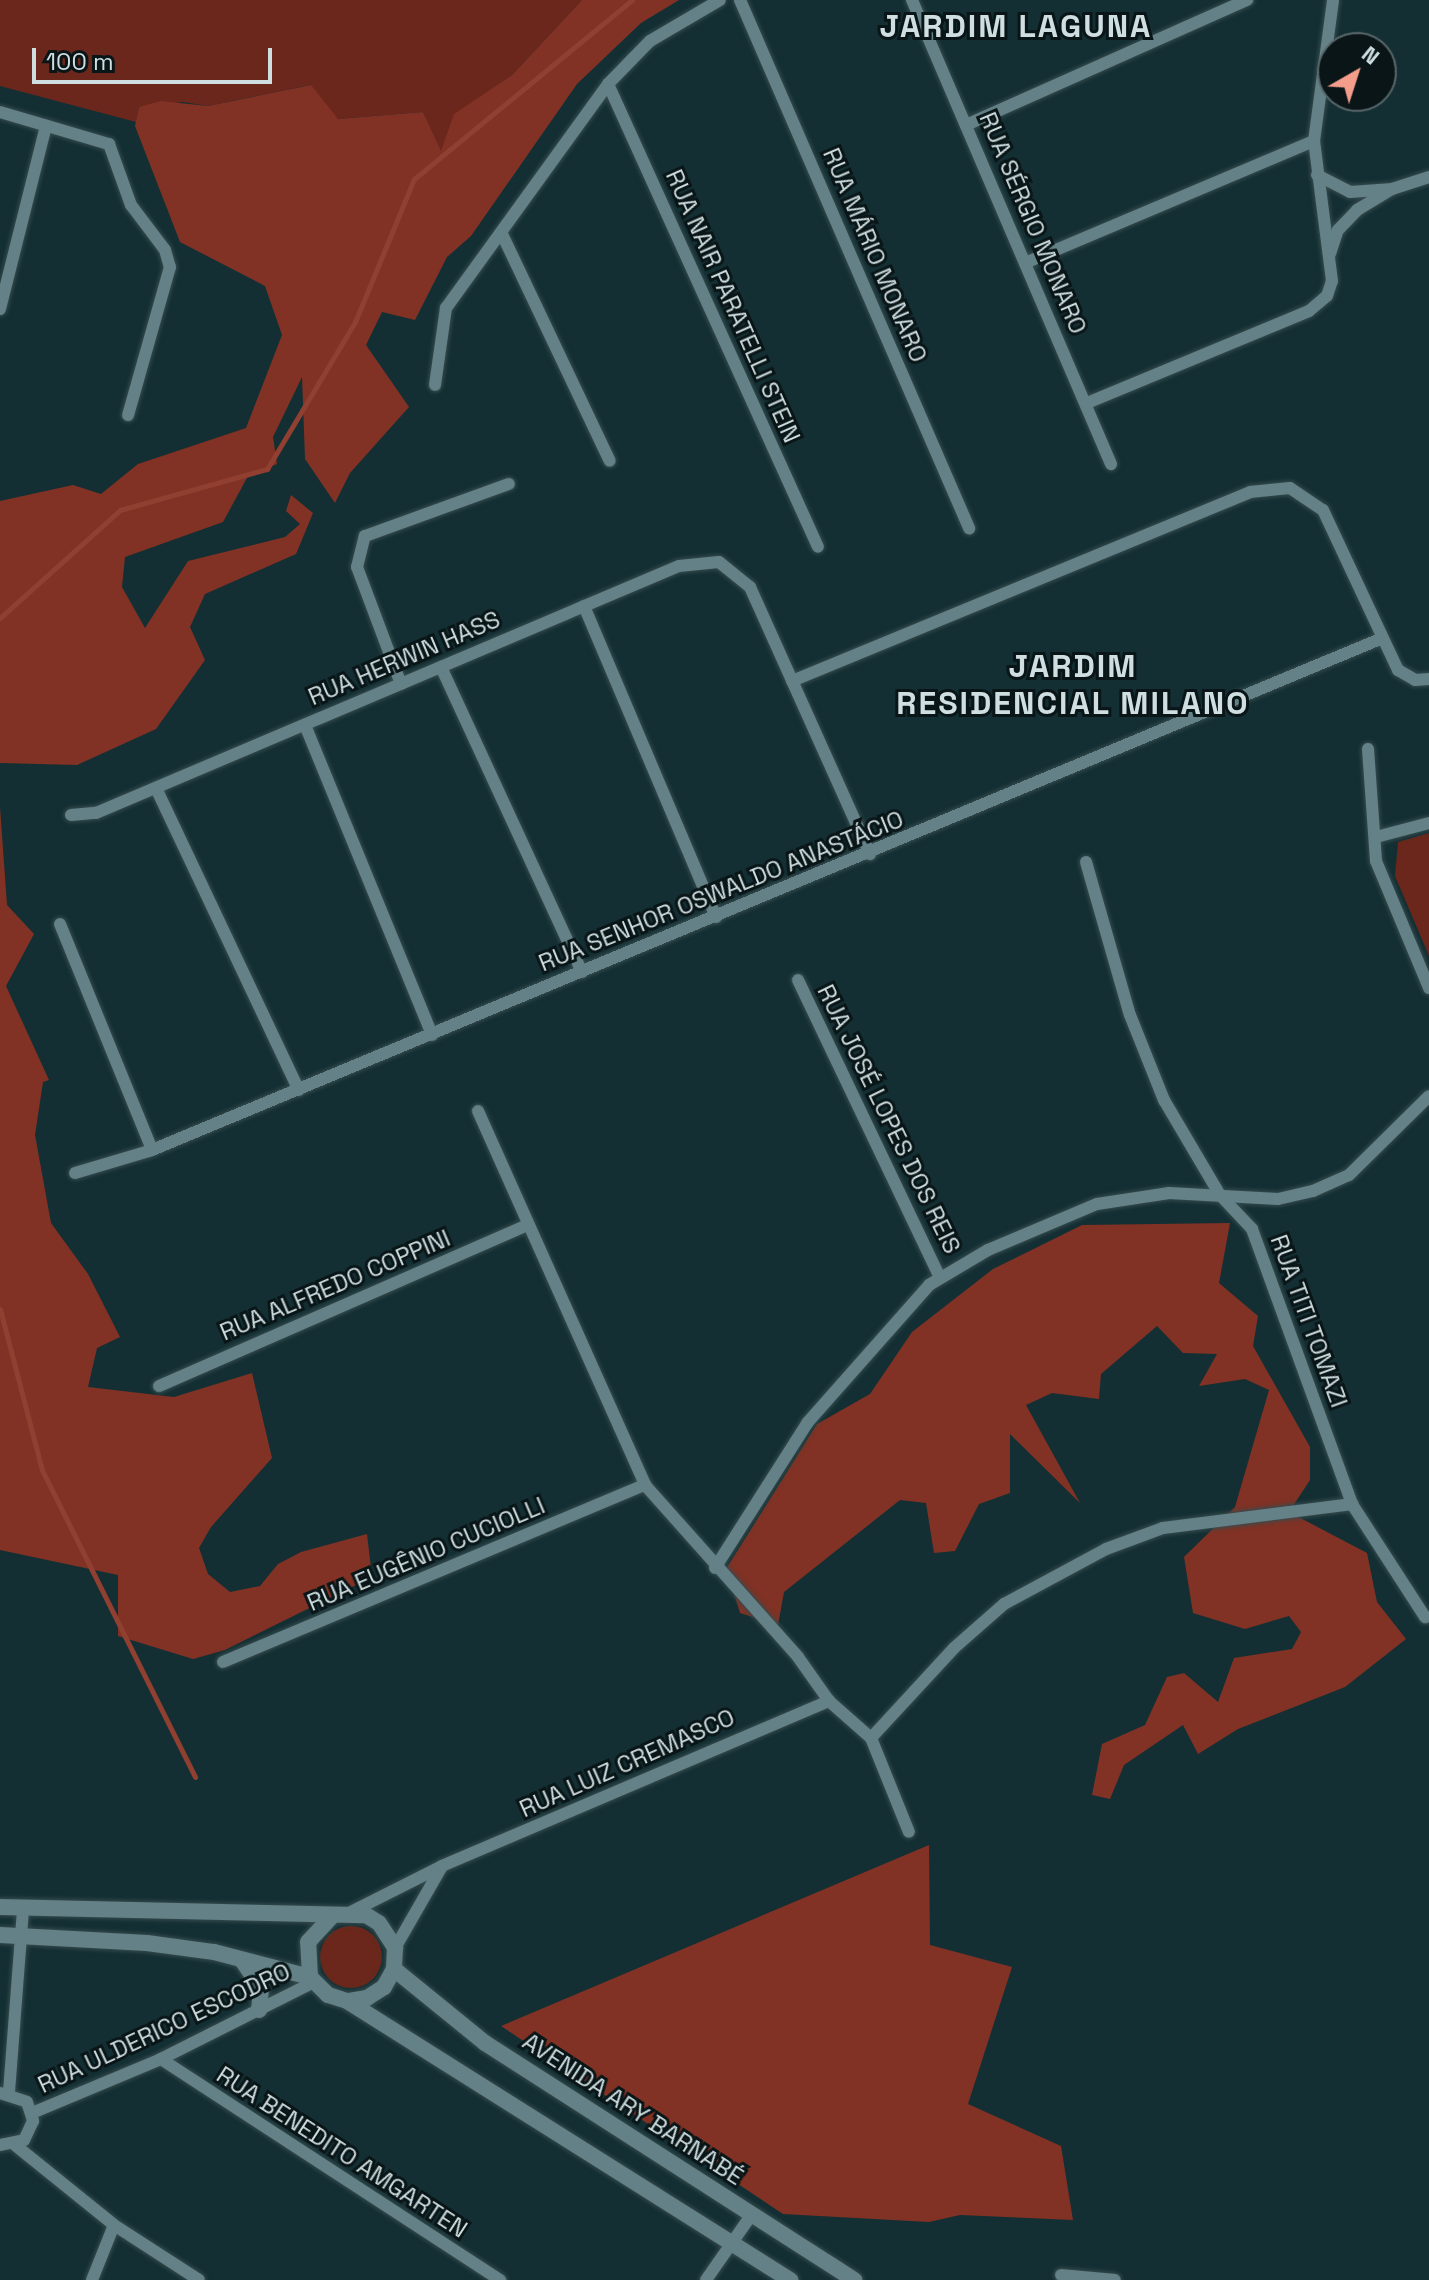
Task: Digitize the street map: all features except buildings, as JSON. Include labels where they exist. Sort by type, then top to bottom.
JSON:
[{"type":"street","points":[[435,385],[446,308],[608,84],[650,41],[720,0]]},
{"type":"street","name":"RUA MÁRIO MONARO","points":[[740,0],[969,528]]},
{"type":"street","name":"RUA SÉRGIO MONARO","points":[[912,0],[1111,464]]},
{"type":"street","points":[[966,125],[1247,0]]},
{"type":"street","points":[[1087,403],[1309,311],[1327,296],[1332,281],[1314,141],[1333,0]]},
{"type":"street","name":"RUA NAIR PARATELLI STEIN","points":[[608,84],[818,547]]},
{"type":"street","points":[[0,112],[109,144],[131,205],[165,250],[170,267],[128,415]]},
{"type":"street","points":[[0,309],[46,126]]},
{"type":"street","points":[[1025,263],[1314,141]]},
{"type":"street","points":[[1317,175],[1350,192],[1392,189],[1429,177]]},
{"type":"street","points":[[1328,258],[1346,219],[1392,189]]},
{"type":"street","points":[[502,234],[610,461]]},
{"type":"street","points":[[401,684],[357,567],[365,536],[509,484]]},
{"type":"street","points":[[870,854],[792,681],[1250,492],[1290,488],[1323,510],[1380,639],[1406,677],[1429,679]]},
{"type":"street","name":"RUA HERWIN HASS","points":[[71,815],[96,813],[679,566],[719,562],[750,587],[792,681]]},
{"type":"street","points":[[584,606],[716,917]]},
{"type":"street","name":"RUA SENHOR OSWALDO ANASTÁCIO","points":[[75,1173],[152,1150],[299,1090],[1380,639]]},
{"type":"street","points":[[441,667],[582,972]]},
{"type":"street","points":[[305,725],[432,1035]]},
{"type":"street","points":[[1368,749],[1376,861],[1429,988]]},
{"type":"street","points":[[156,788],[299,1090]]},
{"type":"street","points":[[1376,837],[1429,823]]},
{"type":"street","name":"RUA TITI TOMAZI","points":[[1086,862],[1130,1015],[1164,1100],[1220,1195],[1252,1229],[1352,1504],[1425,1617]]},
{"type":"street","points":[[60,924],[152,1150]]},
{"type":"street","name":"RUA JOSÉ LOPES DOS REIS","points":[[798,980],[940,1278]]},
{"type":"street","points":[[715,1568],[808,1422],[940,1278],[988,1250],[1097,1204],[1169,1193],[1278,1199],[1349,1175],[1429,1096]]},
{"type":"street","points":[[478,1111],[645,1485],[715,1568],[798,1657],[829,1701],[871,1738],[909,1832]]},
{"type":"street","name":"RUA ALFREDO COPPINI","points":[[159,1386],[528,1225]]},
{"type":"street","name":"RUA EUGÊNIO CUCIOLLI","points":[[223,1662],[645,1485]]},
{"type":"street","points":[[871,1738],[954,1648],[1004,1604],[1106,1549],[1163,1528],[1352,1504]]},
{"type":"street","name":"RUA LUIZ CREMASCO","points":[[351,1912],[442,1866],[829,1701]]},
{"type":"street","points":[[347,2001],[376,1993],[394,1969],[395,1948],[442,1866]]},
{"type":"street","points":[[0,1907],[331,1917],[351,1912],[379,1923],[395,1948]]},
{"type":"street","points":[[15,2145],[30,2131],[32,2113],[27,2102],[4,2092],[23,1908]]},
{"type":"street","points":[[312,1979],[308,1942],[331,1917]]},
{"type":"street","points":[[0,1935],[147,1943],[242,1960],[312,1979],[328,1995],[347,2001],[790,2280]]},
{"type":"street","points":[[242,1960],[261,1988],[259,2010]]},
{"type":"street","name":"AVENIDA ARY BARNABÉ","points":[[394,1969],[485,2043],[854,2280]]},
{"type":"street","name":"RUA ULDERICO ESCODRO","points":[[32,2113],[161,2059],[259,2010],[312,1979]]},
{"type":"street","name":"RUA BENEDITO AMGARTEN","points":[[161,2059],[500,2280]]},
{"type":"street","points":[[0,2145],[15,2145],[114,2225],[199,2280]]},
{"type":"street","points":[[706,2280],[752,2214]]},
{"type":"street","points":[[92,2280],[114,2225]]},
{"type":"street","points":[[1061,2275],[1115,2280]]},
{"type":"shaded area","points":[[0,0],[582,0],[512,75],[455,114],[441,152],[423,112],[337,119],[310,85],[208,106],[183,102],[139,107],[136,122],[0,86]]},
{"type":"shaded area","points":[[582,0],[679,0],[641,23],[577,84],[471,236],[447,257],[415,320],[382,312],[366,345],[409,407],[350,473],[335,503],[305,459],[302,377],[273,437],[277,464],[248,476],[223,522],[125,557],[122,587],[145,628],[188,561],[285,537],[300,524],[286,511],[291,495],[313,513],[296,554],[205,594],[190,627],[205,660],[156,729],[77,765],[0,763],[0,501],[73,485],[101,494],[138,464],[246,428],[282,335],[265,286],[180,242],[135,126],[139,107],[161,101],[208,106],[311,85],[338,119],[423,112],[441,151],[454,114],[512,75]]},
{"type":"shaded area","points":[[0,807],[7,905],[34,934],[6,986],[49,1080],[43,1082],[35,1135],[51,1223],[88,1274],[120,1337],[97,1348],[88,1387],[174,1397],[252,1373],[272,1458],[211,1527],[199,1548],[208,1574],[230,1592],[260,1586],[278,1564],[301,1552],[367,1534],[372,1577],[225,1650],[193,1659],[118,1636],[118,1575],[0,1550]]},
{"type":"shaded area","points":[[1429,833],[1429,956],[1395,876],[1398,842]]},
{"type":"shaded area","points":[[1230,1223],[1219,1283],[1258,1316],[1253,1346],[1310,1447],[1310,1480],[1289,1512],[1367,1553],[1377,1602],[1406,1639],[1345,1687],[1238,1729],[1198,1754],[1183,1725],[1124,1765],[1110,1799],[1092,1795],[1102,1744],[1145,1725],[1167,1677],[1184,1673],[1218,1702],[1234,1658],[1292,1649],[1301,1632],[1289,1616],[1245,1629],[1193,1613],[1184,1557],[1235,1507],[1269,1390],[1245,1379],[1199,1386],[1217,1354],[1183,1353],[1157,1326],[1101,1374],[1099,1399],[1052,1393],[1026,1405],[1080,1503],[1010,1434],[1010,1493],[979,1504],[955,1551],[934,1553],[926,1503],[900,1500],[784,1592],[778,1625],[740,1613],[726,1569],[817,1424],[870,1394],[912,1332],[993,1269],[1082,1225]]},
{"type":"shaded area","points":[[929,1845],[930,1945],[1012,1967],[968,2104],[1061,2146],[1073,2220],[960,2215],[929,2222],[783,2214],[501,2026]]},
{"type":"shaded area","points":[[351,1926],[373,1935],[382,1957],[373,1979],[351,1988],[329,1979],[320,1957],[329,1935]]},
{"type":"waterway","points":[[0,618],[120,510],[267,469],[355,322],[414,179],[632,0]]},
{"type":"waterway","points":[[0,1309],[42,1470],[195,1777]]},
{"type":"district","name":"JARDIM LAGUNA","points":[[1016,26]]},
{"type":"district","name":"JARDIM RESIDENCIAL MILANO","points":[[1073,686]]}]
